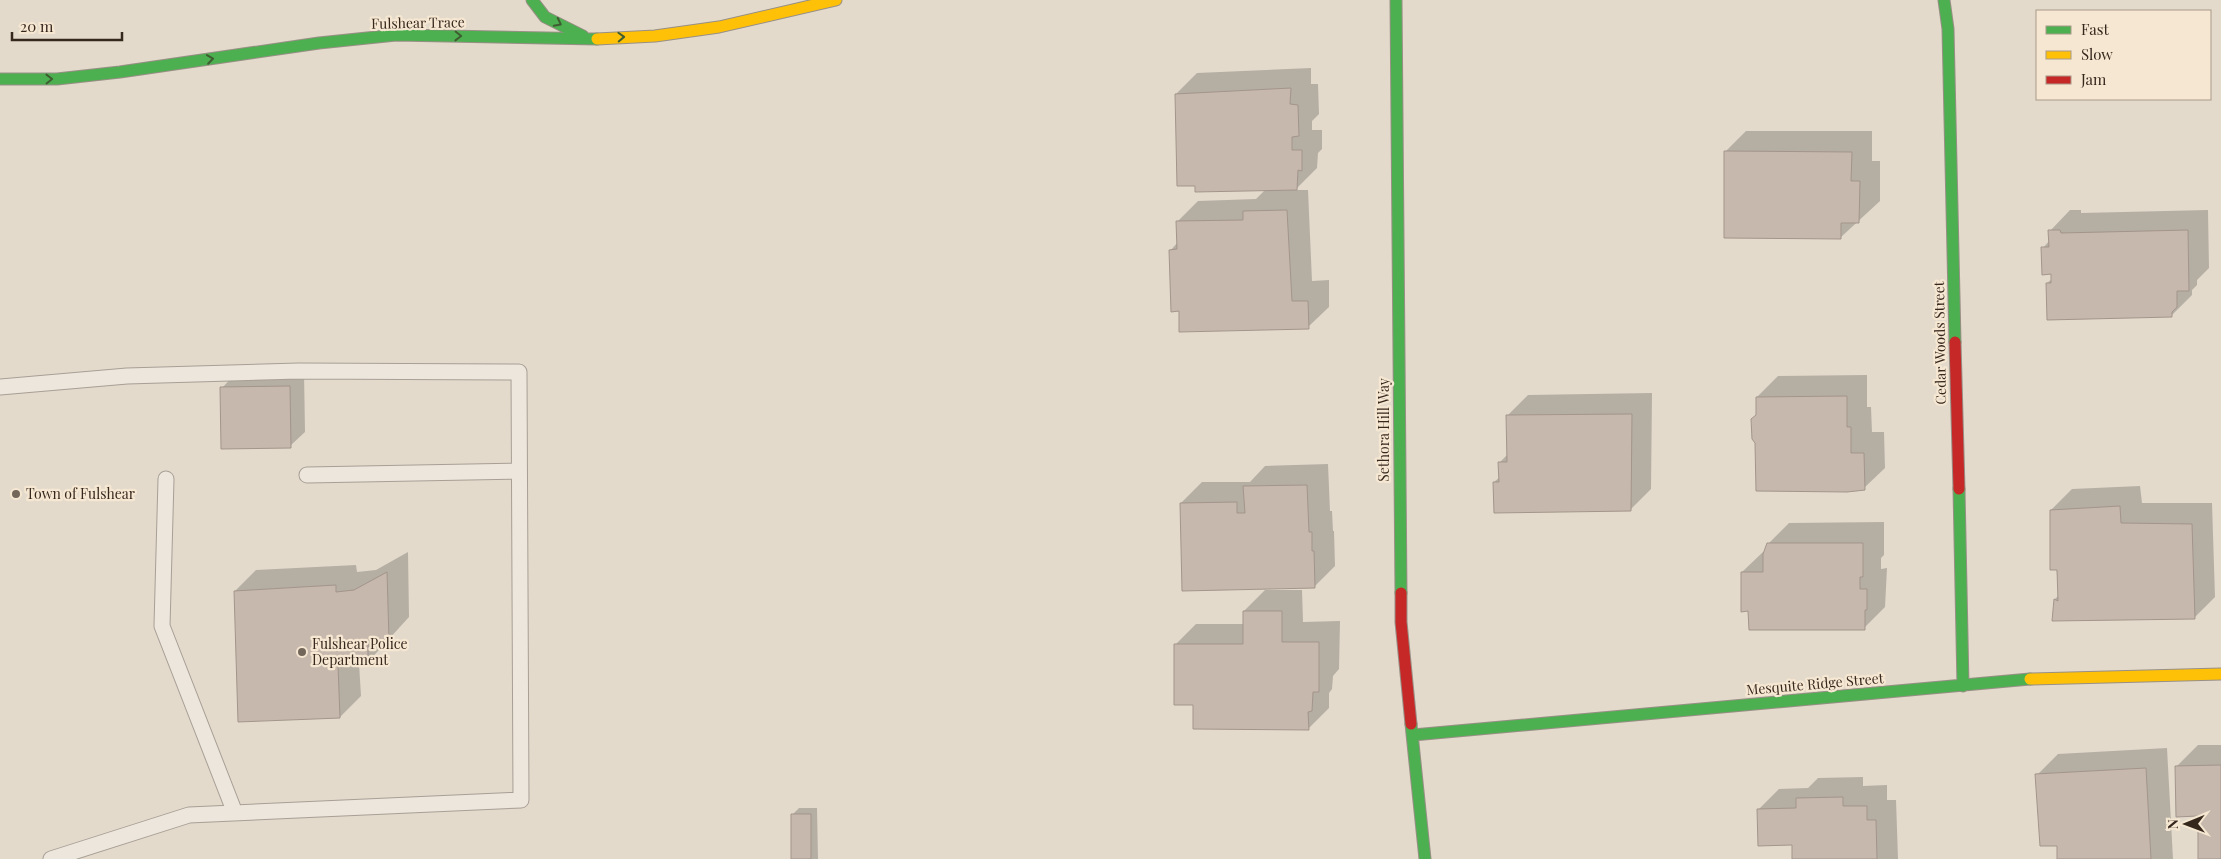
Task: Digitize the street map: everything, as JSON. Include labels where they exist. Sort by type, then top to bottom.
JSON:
[{"type":"street","points":[[532,0],[545,17],[589,39]]},
{"type":"street","name":"Fulshear Trace","points":[[0,79],[57,79],[120,72],[319,43],[396,35],[589,39],[655,36],[719,27],[836,0]]},
{"type":"street","name":"Sethora Hill Way","points":[[1396,0],[1401,622],[1425,859]]},
{"type":"street","name":"Cedar Woods Street","points":[[1944,0],[1948,29],[1963,686]]},
{"type":"street","name":"Mesquite Ridge Street","points":[[1412,735],[2042,678],[2221,674]]},
{"type":"lane","points":[[0,387],[127,376],[290,372],[519,372],[521,800],[189,815],[51,859]]},
{"type":"lane","points":[[308,475],[519,471]]},
{"type":"lane","points":[[166,479],[162,626],[235,813]]},
{"type":"building","points":[[1291,88],[1290,104],[1298,105],[1299,136],[1292,137],[1292,150],[1302,150],[1302,171],[1298,170],[1297,190],[1195,192],[1195,186],[1177,186],[1175,94]]},
{"type":"building","points":[[1724,151],[1852,152],[1851,181],[1860,181],[1859,223],[1841,223],[1841,239],[1724,238]]},
{"type":"building","points":[[1287,210],[1292,301],[1308,301],[1309,329],[1179,332],[1179,311],[1171,312],[1169,250],[1177,249],[1176,221],[1243,220],[1243,211]]},
{"type":"building","points":[[2048,230],[2060,230],[2061,233],[2188,230],[2189,291],[2177,291],[2177,307],[2172,312],[2172,317],[2047,320],[2046,283],[2051,283],[2051,274],[2042,275],[2041,247],[2049,247]]},
{"type":"building","points":[[290,386],[291,448],[221,449],[220,387]]},
{"type":"building","points":[[1847,396],[1847,427],[1851,427],[1851,453],[1864,453],[1865,490],[1847,492],[1756,491],[1755,443],[1752,439],[1751,419],[1756,415],[1756,397]]},
{"type":"building","points":[[1632,414],[1631,511],[1494,513],[1493,482],[1499,482],[1498,462],[1507,462],[1506,415]]},
{"type":"building","points":[[1307,485],[1309,532],[1312,532],[1312,551],[1314,551],[1315,588],[1182,591],[1180,503],[1237,502],[1237,513],[1245,513],[1243,486]]},
{"type":"building","points":[[2120,506],[2121,523],[2192,524],[2195,619],[2052,621],[2054,599],[2058,601],[2057,570],[2050,570],[2050,510]]},
{"type":"building","points":[[1767,543],[1863,543],[1863,577],[1860,577],[1860,589],[1867,589],[1865,630],[1749,630],[1748,611],[1741,612],[1741,572],[1763,572],[1763,554]]},
{"type":"building","name":"Fulshear Police Department","points":[[387,572],[389,639],[368,640],[368,664],[338,665],[340,718],[238,722],[234,591],[336,585],[336,592],[354,590]]},
{"type":"building","points":[[1243,611],[1282,611],[1282,642],[1319,642],[1319,692],[1313,692],[1312,711],[1308,712],[1309,730],[1193,729],[1193,705],[1174,705],[1174,644],[1243,644]]},
{"type":"building","points":[[2221,765],[2221,859],[2198,859],[2198,816],[2176,817],[2175,766]]},
{"type":"building","points":[[2146,768],[2151,859],[2057,859],[2057,846],[2040,846],[2035,774]]},
{"type":"building","points":[[1843,797],[1843,806],[1867,806],[1867,820],[1876,820],[1877,859],[1792,859],[1792,845],[1758,846],[1757,809],[1796,808],[1796,798]]},
{"type":"building","points":[[791,814],[811,814],[811,859],[791,859]]},
{"type":"traffic: fast","points":[[532,0],[545,17],[583,36]]},
{"type":"traffic: fast","points":[[1396,0],[1401,593]]},
{"type":"traffic: fast","points":[[1944,0],[1948,29],[1955,342]]},
{"type":"traffic: fast","points":[[0,79],[57,79],[120,72],[319,43],[396,35],[597,39]]},
{"type":"traffic: fast","points":[[1959,489],[1963,686]]},
{"type":"traffic: fast","points":[[1413,735],[2030,679]]},
{"type":"traffic: fast","points":[[1411,724],[1425,859]]},
{"type":"traffic: slow","points":[[597,39],[655,36],[719,27],[836,0]]},
{"type":"traffic: slow","points":[[2030,679],[2221,674]]},
{"type":"traffic: jam","points":[[1955,342],[1959,489]]},
{"type":"traffic: jam","points":[[1401,593],[1401,622],[1411,724]]},
{"type":"place","name":"Town of Fulshear","points":[[16,494]]},
{"type":"place","name":"Fulshear Police Department","points":[[302,652]]}]
